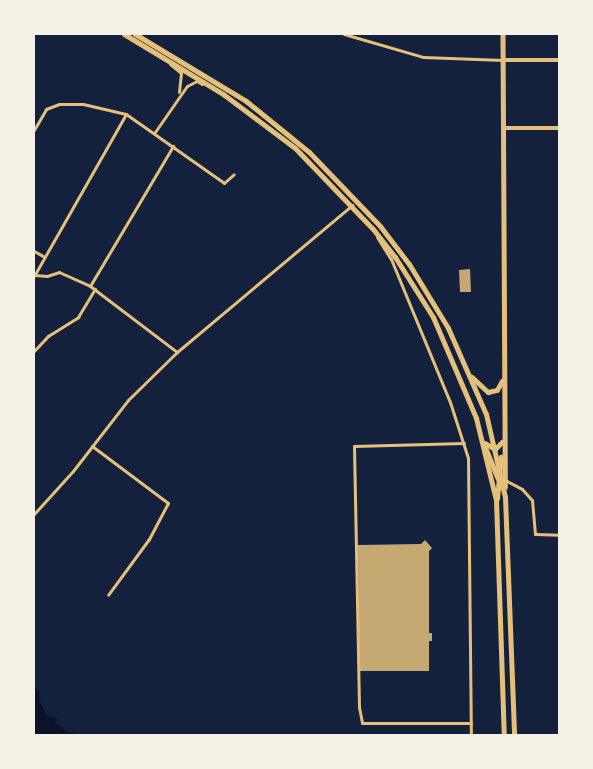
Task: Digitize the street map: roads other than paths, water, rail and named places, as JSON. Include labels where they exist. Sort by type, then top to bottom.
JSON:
[{"type":"highway","points":[[124,34],[223,94],[295,148],[353,205],[373,229],[396,257],[434,317],[458,370],[482,440],[496,500],[504,735]]},
{"type":"highway","points":[[135,34],[246,101],[309,152],[380,226],[409,264],[436,306],[472,377],[500,468],[505,497],[514,735]]},
{"type":"main road","points":[[496,500],[502,479],[503,446],[503,34]]},
{"type":"main road","points":[[504,128],[559,128]]},
{"type":"main road","points":[[472,377],[482,389],[491,392],[499,387],[504,375]]},
{"type":"main road","points":[[482,440],[495,449],[500,447],[503,438]]},
{"type":"main road","points":[[482,440],[502,479]]},
{"type":"main road","points":[[500,468],[503,446]]},
{"type":"street","points":[[344,34],[423,57],[559,60]]},
{"type":"street","points":[[157,53],[181,73],[178,95]]},
{"type":"street","points":[[154,132],[178,95],[187,86],[197,82],[223,94]]},
{"type":"street","points":[[34,130],[46,109],[59,104],[83,104],[126,114],[224,183],[234,174]]},
{"type":"street","points":[[126,114],[42,256],[34,275],[47,276],[59,272],[90,286],[177,352]]},
{"type":"street","points":[[90,286],[173,146]]},
{"type":"street","points":[[34,514],[128,400],[177,352],[353,205]]},
{"type":"street","points":[[373,229],[391,259],[464,443],[471,489],[471,735]]},
{"type":"street","points":[[34,251],[42,256]]},
{"type":"street","points":[[34,351],[48,336],[78,317],[95,289]]},
{"type":"street","points":[[464,443],[354,446],[358,698],[362,724],[471,723]]},
{"type":"street","points":[[92,446],[168,503],[149,539],[108,595]]},
{"type":"street","points":[[502,479],[522,489],[532,500],[535,534],[559,535]]},
{"type":"water","points":[[34,690],[39,691],[40,702],[47,716],[57,718],[55,723],[69,733],[86,735],[34,735]]}]
